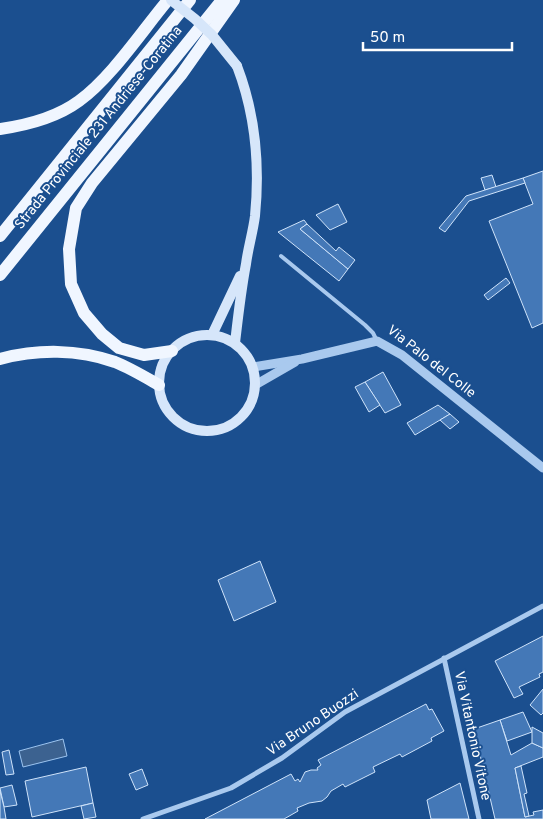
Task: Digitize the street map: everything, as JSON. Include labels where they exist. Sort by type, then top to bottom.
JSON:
[{"type":"main road","points":[[0,129],[19,126],[49,117],[78,101],[100,82],[170,0],[195,18],[212,35],[237,66],[245,86],[253,127],[257,168],[255,216],[246,263],[235,343]]},
{"type":"main road","name":"Strada Provinciale 231 Andriese-Coratina","points":[[0,236],[190,0]]},
{"type":"main road","name":"Strada Provinciale 231 Andriese-Coratina","points":[[0,276],[222,0]]},
{"type":"main road","points":[[172,351],[144,356],[119,348],[102,334],[84,314],[71,284],[69,249],[76,208],[92,183],[181,74],[234,0]]},
{"type":"main road","points":[[212,335],[246,263]]},
{"type":"main road","points":[[212,335],[235,343],[246,353],[253,367],[255,385],[252,401],[243,414],[231,425],[215,430],[199,430],[184,425],[171,415],[163,401],[159,386],[163,364],[172,351],[183,341],[197,336],[212,335]]},
{"type":"main road","points":[[0,359],[41,352],[80,353],[114,362],[159,386]]},
{"type":"street","points":[[253,367],[377,341]]},
{"type":"street","name":"Via Palo del Colle","points":[[377,341],[402,355],[543,468]]},
{"type":"street","points":[[255,385],[302,358]]},
{"type":"street","name":"Via Bruno Buozzi","points":[[143,819],[231,788],[282,758],[345,712],[543,606]]},
{"type":"street","name":"Via Vitantonio Vitone","points":[[444,658],[479,819]]},
{"type":"lane","name":"Via Palo del Colle","points":[[281,256],[373,332],[377,341]]},
{"type":"water","points":[[63,739],[67,756],[23,767],[19,751]]},
{"type":"building","points":[[543,171],[543,323],[532,328],[489,221],[533,204],[523,178]]},
{"type":"building","points":[[492,175],[496,187],[485,190],[481,178]]},
{"type":"building","points":[[523,178],[525,183],[469,201],[445,232],[439,228],[466,196]]},
{"type":"building","points":[[338,204],[347,222],[330,230],[316,215]]},
{"type":"building","points":[[304,220],[307,224],[300,229],[348,269],[339,281],[278,232]]},
{"type":"building","points":[[307,224],[336,251],[339,247],[355,260],[348,269],[300,229]]},
{"type":"building","points":[[506,278],[510,283],[488,300],[484,295]]},
{"type":"building","points":[[383,372],[401,405],[385,413],[365,382]]},
{"type":"building","points":[[365,382],[380,405],[369,412],[355,387]]},
{"type":"building","points":[[438,405],[450,414],[415,435],[407,423]]},
{"type":"building","points":[[450,414],[459,422],[450,429],[440,420]]},
{"type":"building","points":[[260,561],[276,602],[234,621],[218,580]]},
{"type":"building","points":[[543,636],[543,672],[539,674],[540,677],[519,687],[523,694],[514,698],[495,661]]},
{"type":"building","points":[[543,689],[543,713],[541,715],[530,705]]},
{"type":"building","points":[[426,704],[429,710],[432,709],[444,731],[431,738],[432,741],[402,757],[400,754],[373,767],[375,772],[345,787],[343,784],[331,791],[322,801],[309,803],[297,808],[298,811],[284,819],[205,819],[291,774],[295,781],[298,779],[300,782],[305,772],[318,770],[317,768],[321,765],[318,760]]},
{"type":"building","points":[[523,712],[532,732],[507,741],[500,720]]},
{"type":"building","points":[[500,720],[511,755],[532,743],[543,748],[543,757],[515,768],[525,817],[534,815],[533,812],[543,810],[543,819],[495,819],[474,729]]},
{"type":"building","points":[[532,727],[543,733],[543,748],[532,743]]},
{"type":"building","points":[[9,750],[14,774],[6,775],[2,752]]},
{"type":"building","points":[[521,766],[527,793],[524,794],[529,816],[525,817],[515,768]]},
{"type":"building","points":[[86,767],[93,803],[32,817],[25,781]]},
{"type":"building","points":[[142,769],[148,785],[136,790],[129,774]]},
{"type":"building","points":[[460,783],[469,819],[431,819],[427,800]]},
{"type":"building","points":[[12,785],[17,805],[4,807],[0,788]]},
{"type":"building","points":[[0,791],[4,807],[6,819],[0,819]]},
{"type":"building","points":[[93,803],[96,817],[84,819],[81,806]]}]
